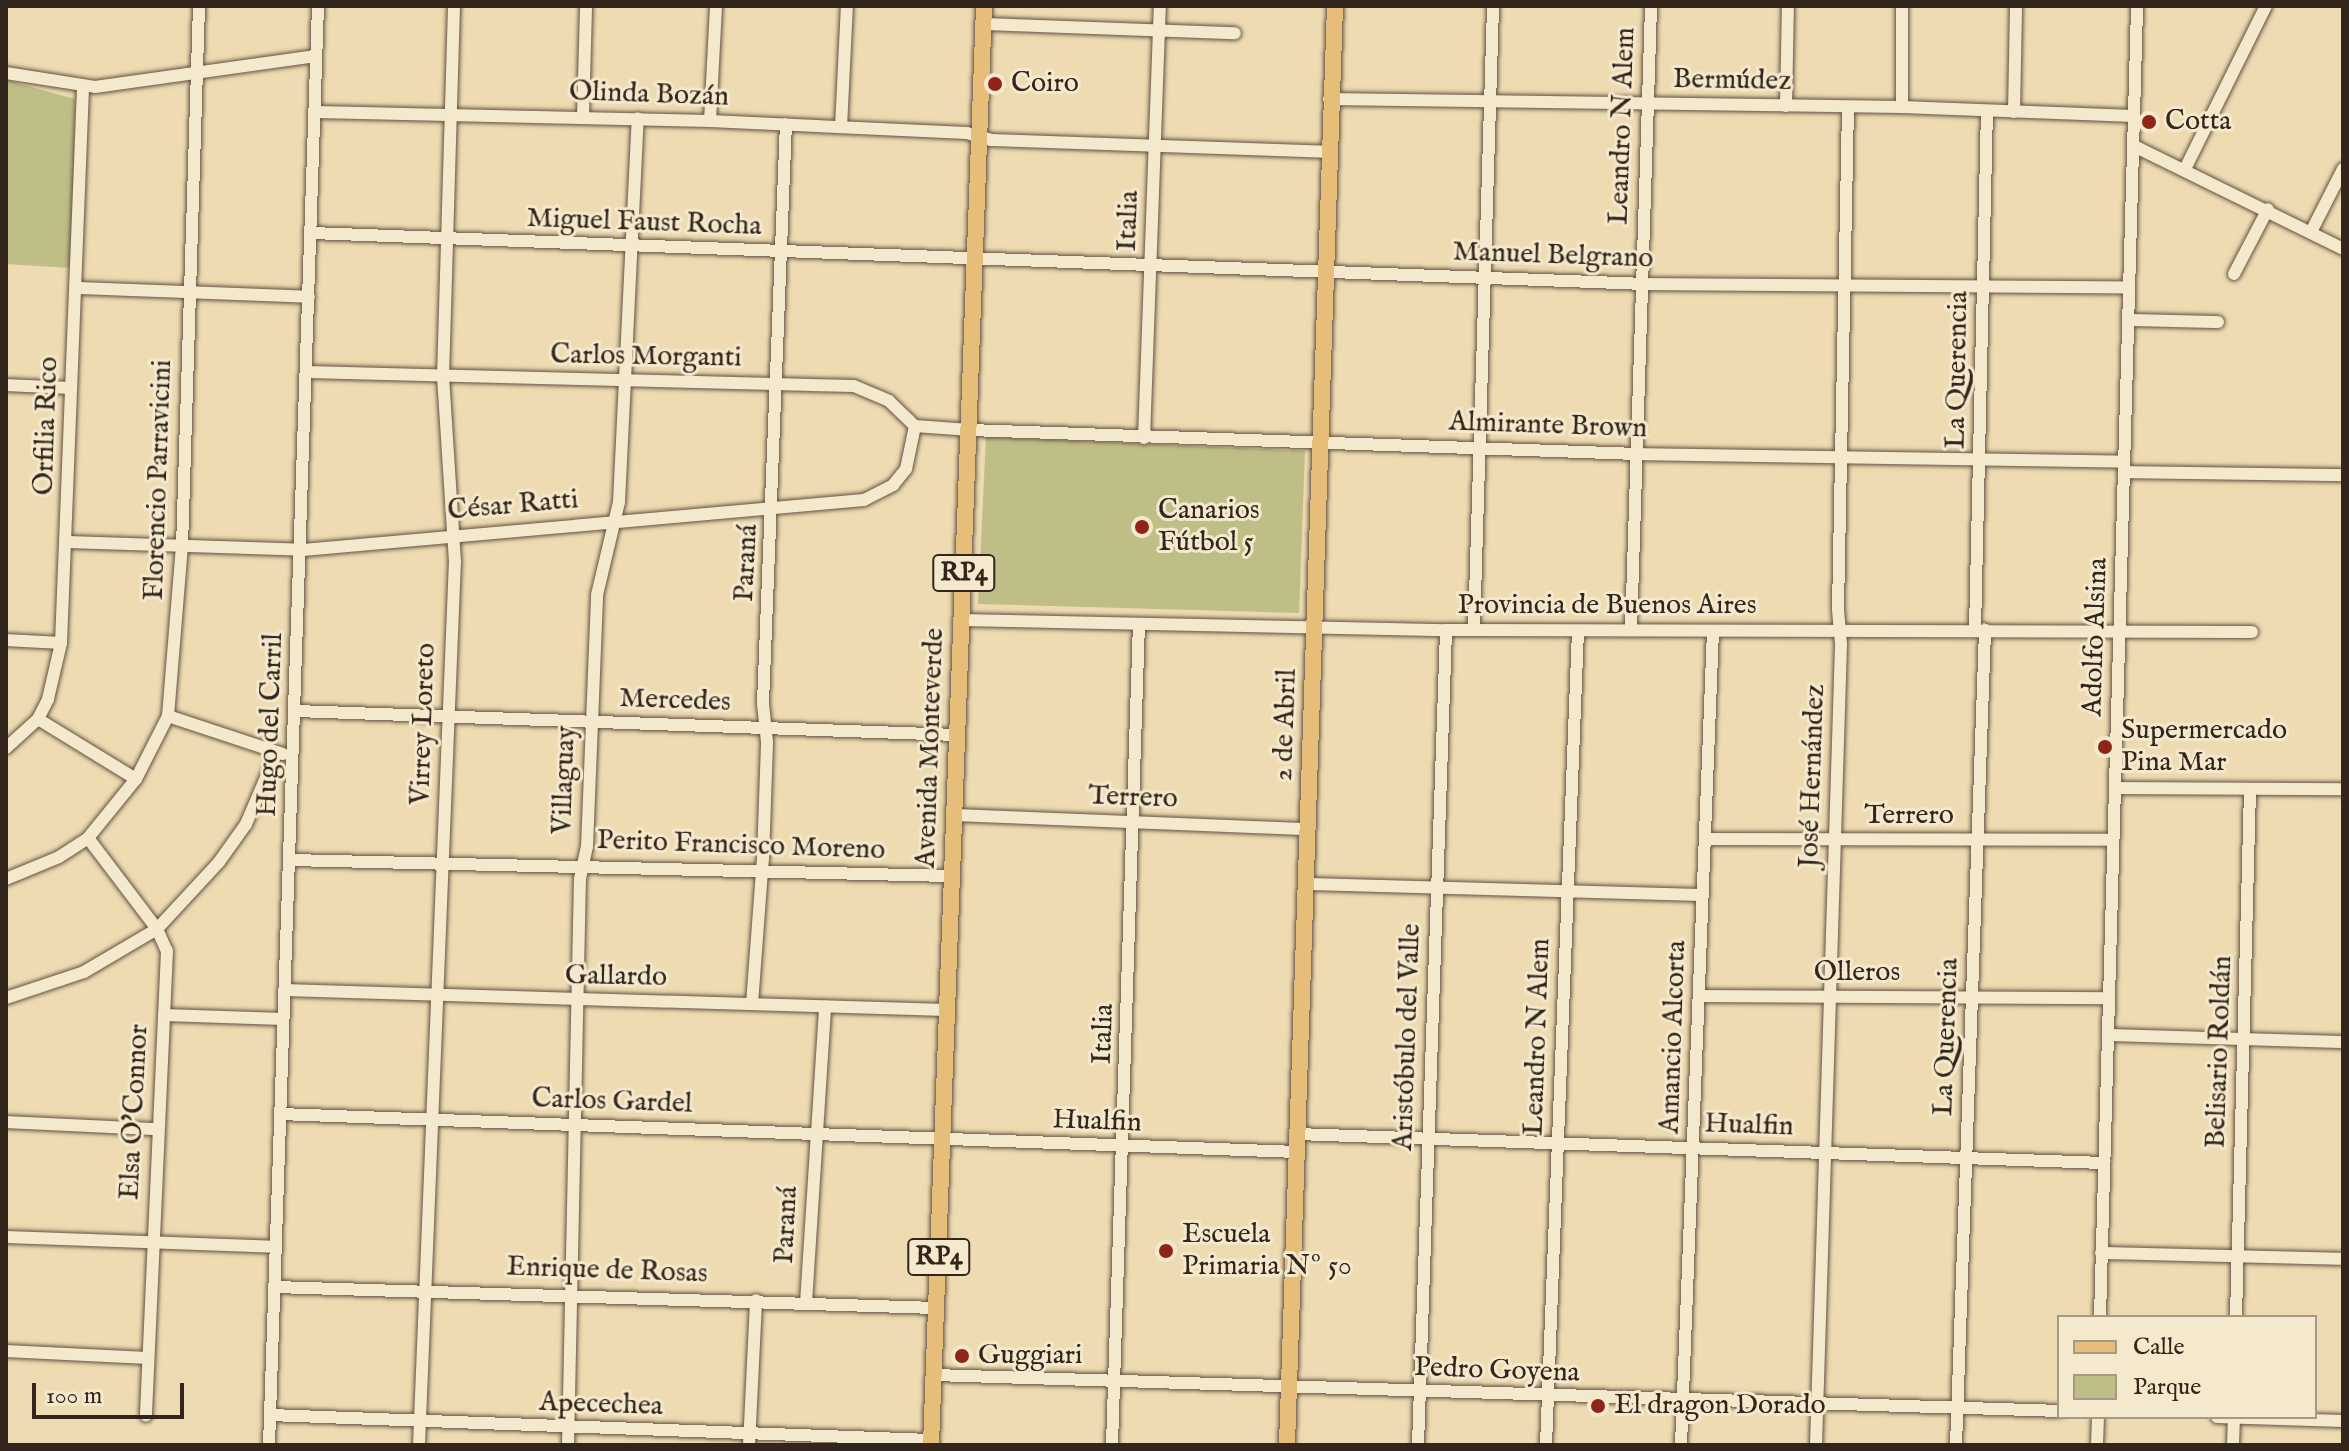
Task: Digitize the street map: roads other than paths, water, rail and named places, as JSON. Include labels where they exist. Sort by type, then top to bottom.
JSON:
[{"type":"main road","name":"Avenida Monteverde","points":[[931,1443],[984,6]]},
{"type":"main road","name":"2 de Abril","points":[[1287,1445],[1321,443],[1327,152],[1335,6]]},
{"type":"street","name":"Florencio Parravicini","points":[[6,879],[59,857],[88,838],[136,779],[168,716],[182,547],[199,6]]},
{"type":"street","name":"Hugo del Carril","points":[[269,1445],[303,550],[318,6]]},
{"type":"street","name":"Virrey Loreto","points":[[419,1445],[453,534],[443,377],[444,240],[454,6]]},
{"type":"street","points":[[583,116],[586,6]]},
{"type":"street","points":[[710,121],[716,6]]},
{"type":"street","points":[[841,127],[847,6]]},
{"type":"street","name":"Italia","points":[[1144,438],[1160,6]]},
{"type":"street","points":[[1474,629],[1493,6]]},
{"type":"street","name":"Leandro N Alem","points":[[1631,630],[1651,6]]},
{"type":"street","points":[[1786,106],[1788,6]]},
{"type":"street","points":[[1902,6],[1902,107]]},
{"type":"street","points":[[2014,112],[2016,6]]},
{"type":"street","name":"Adolfo Alsina","points":[[2100,1315],[2137,6]]},
{"type":"street","points":[[2185,169],[2266,6]]},
{"type":"street","points":[[984,24],[1235,33]]},
{"type":"street","points":[[6,73],[83,87],[316,56]]},
{"type":"street","name":"Orfilia Rico","points":[[6,748],[38,719],[57,673],[61,643],[68,542],[70,388],[79,288],[83,87]]},
{"type":"street","name":"Bermúdez","points":[[1329,99],[1902,107],[2134,116]]},
{"type":"street","name":"José Hernández","points":[[1816,1445],[1841,630],[1848,108]]},
{"type":"street","name":"La Querencia","points":[[1956,1445],[1977,840],[1987,111]]},
{"type":"street","name":"Olinda Bozán","points":[[317,112],[583,116],[979,136]]},
{"type":"street","name":"Villaguay","points":[[568,1445],[579,1001],[597,595],[617,521],[638,118]]},
{"type":"street","name":"Paraná","points":[[752,1004],[766,729],[786,124]]},
{"type":"street","points":[[979,136],[1156,147],[1327,152]]},
{"type":"street","points":[[2134,146],[2268,209],[2343,249]]},
{"type":"street","points":[[2311,232],[2343,169]]},
{"type":"street","points":[[2234,274],[2268,209]]},
{"type":"street","name":"Miguel Faust Rocha","points":[[312,233],[974,258]]},
{"type":"street","name":"Manuel Belgrano","points":[[974,258],[1643,284],[2129,287]]},
{"type":"street","points":[[79,288],[309,297]]},
{"type":"street","points":[[2128,320],[2218,322]]},
{"type":"street","name":"Carlos Morganti","points":[[307,372],[777,384],[872,391],[915,426]]},
{"type":"street","points":[[6,385],[70,388]]},
{"type":"street","points":[[915,426],[970,430]]},
{"type":"street","name":"César Ratti","points":[[68,542],[303,550],[453,534],[774,510],[880,495],[906,469],[915,426]]},
{"type":"street","name":"Almirante Brown","points":[[970,430],[1637,454],[1980,459],[2343,475]]},
{"type":"street","name":"Provincia de Buenos Aires","points":[[962,620],[1315,629],[2252,632]]},
{"type":"street","name":"Italia","points":[[1112,1445],[1137,822],[1139,624]]},
{"type":"street","name":"Aristóbulo del Valle","points":[[1418,1445],[1446,630]]},
{"type":"street","name":"Leandro N Alem","points":[[1546,1445],[1578,631]]},
{"type":"street","name":"Amancio Alcorta","points":[[1681,1445],[1713,631]]},
{"type":"street","points":[[6,640],[61,643]]},
{"type":"street","name":"Mercedes","points":[[296,711],[956,735]]},
{"type":"street","points":[[168,716],[276,754],[294,755]]},
{"type":"street","points":[[38,719],[136,779]]},
{"type":"street","points":[[6,998],[84,972],[157,929],[219,862],[246,824],[276,754]]},
{"type":"street","points":[[2115,788],[2343,789]]},
{"type":"street","name":"Belisario Roldán","points":[[2236,1315],[2250,789]]},
{"type":"street","name":"Terrero","points":[[955,815],[1309,829]]},
{"type":"street","name":"Elsa O'Connor","points":[[88,838],[157,929],[167,951],[146,1416]]},
{"type":"street","name":"Terrero","points":[[1706,839],[2113,840]]},
{"type":"street","name":"Perito Francisco Moreno","points":[[290,860],[584,864],[760,874],[951,876]]},
{"type":"street","points":[[1307,884],[1703,895]]},
{"type":"street","name":"Gallardo","points":[[284,990],[946,1010]]},
{"type":"street","name":"Olleros","points":[[1700,996],[2109,998]]},
{"type":"street","name":"Paraná","points":[[806,1303],[825,1007]]},
{"type":"street","points":[[164,1015],[283,1019]]},
{"type":"street","points":[[2108,1035],[2343,1042]]},
{"type":"street","name":"Carlos Gardel","points":[[280,1114],[816,1132],[943,1140]]},
{"type":"street","points":[[6,1122],[157,1129]]},
{"type":"street","name":"Hualfin","points":[[1297,1134],[2104,1163]]},
{"type":"street","name":"Hualfin","points":[[943,1140],[1297,1152]]},
{"type":"street","points":[[6,1237],[275,1247]]},
{"type":"street","points":[[2101,1253],[2343,1259]]},
{"type":"street","name":"Enrique de Rosas","points":[[275,1287],[572,1293],[937,1308]]},
{"type":"street","name":"Paraná","points":[[750,1440],[756,1300]]},
{"type":"street","points":[[6,1351],[147,1358]]},
{"type":"street","name":"Pedro Goyena","points":[[934,1375],[2057,1411]]},
{"type":"street","name":"Apecechea","points":[[270,1415],[569,1428],[750,1440],[931,1443]]},
{"type":"street","points":[[2097,1445],[2098,1419]]},
{"type":"street","points":[[2233,1445],[2234,1419]]},
{"type":"street","points":[[2288,1419],[2343,1421]]},
{"type":"place","name":"Coiro","points":[[995,84]]},
{"type":"place","name":"Cotta","points":[[2149,122]]},
{"type":"place","name":"Canarios Fútbol 5","points":[[1142,527]]},
{"type":"place","name":"Supermercado Pina Mar","points":[[2105,747]]},
{"type":"place","name":"Escuela Primaria Nº 50","points":[[1166,1251]]},
{"type":"place","name":"Guggiari","points":[[962,1356]]},
{"type":"place","name":"El dragon Dorado","points":[[1598,1406]]}]
